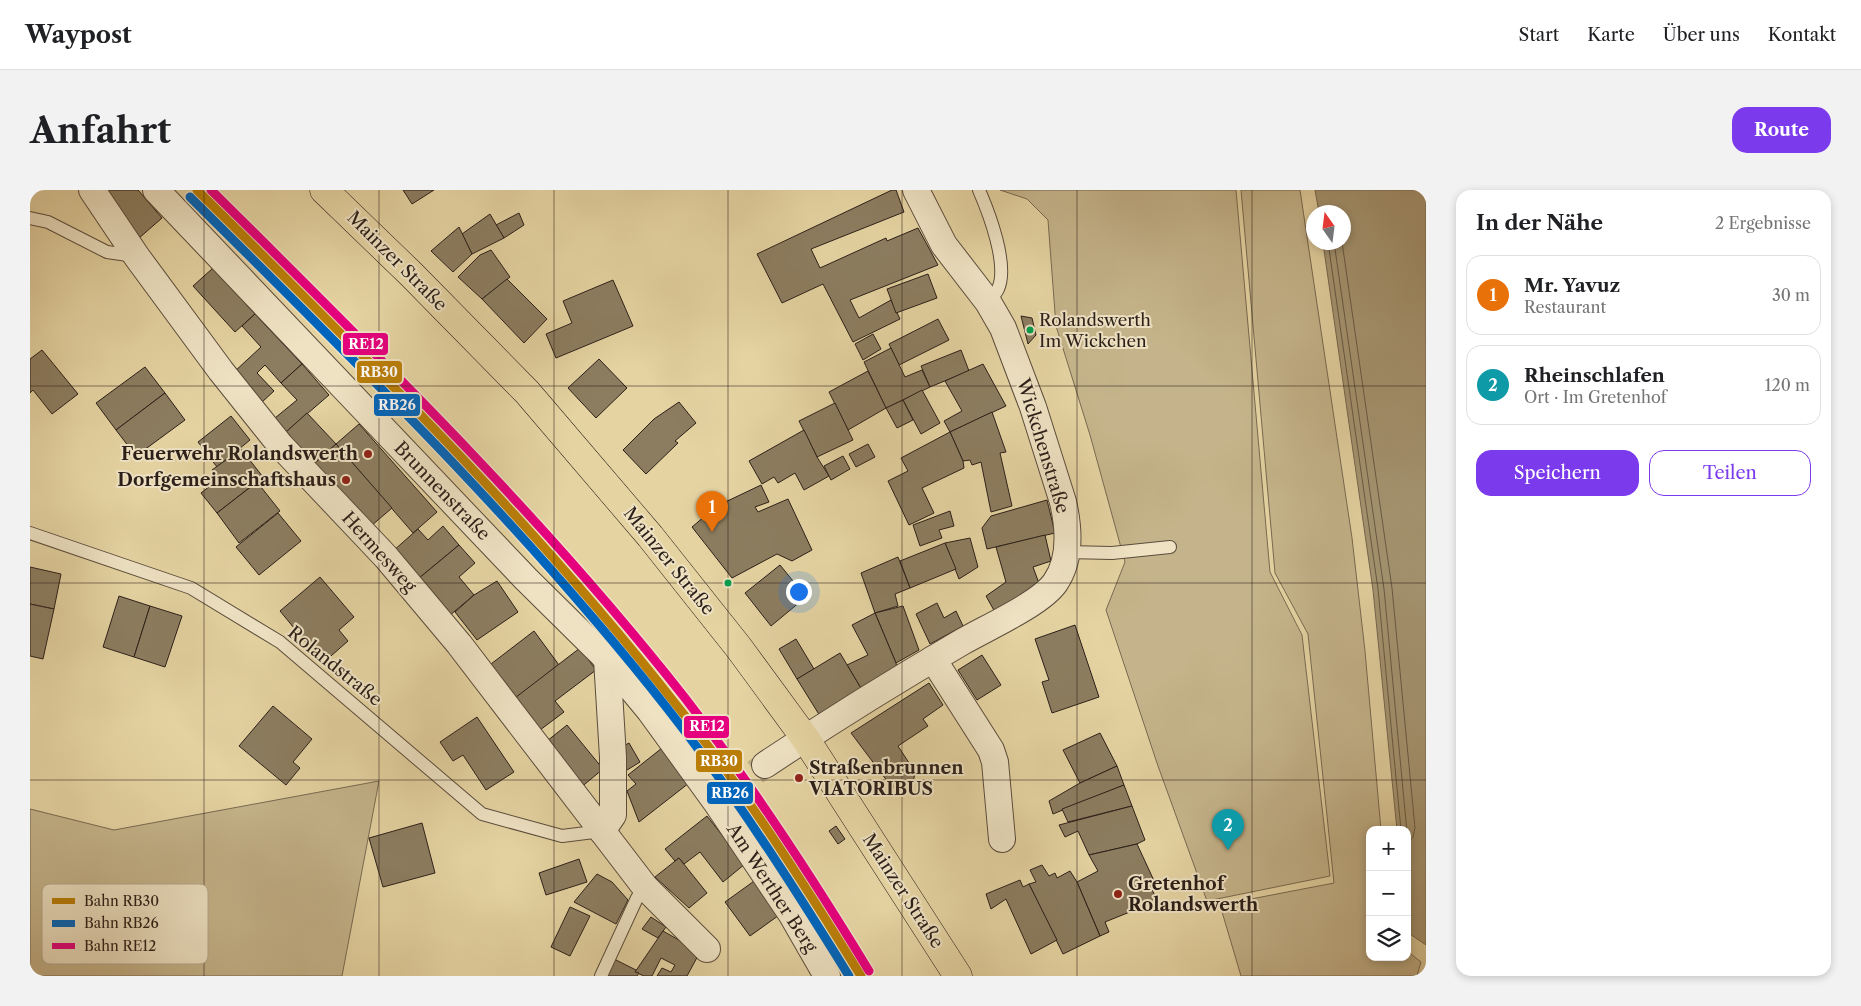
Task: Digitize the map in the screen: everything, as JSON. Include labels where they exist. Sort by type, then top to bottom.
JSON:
[{"type":"main road","name":"Mainzer Straße","points":[[324,190],[527,392],[650,536],[739,648],[805,738],[958,976]]},
{"type":"street","name":"Hermesweg","points":[[92,190],[137,257],[221,372],[281,446],[404,578],[459,644],[637,877],[707,949]]},
{"type":"street","name":"Brunnenstraße","points":[[156,190],[519,572],[607,658],[720,799]]},
{"type":"street","name":"Wickchenstraße","points":[[765,765],[805,738],[934,659],[1034,602],[1050,590],[1061,573],[1066,552],[1066,516],[1049,456],[1008,340],[988,302],[944,244],[916,190]]},
{"type":"street","points":[[602,831],[612,816],[613,757],[607,658]]},
{"type":"street","points":[[934,659],[992,750],[1002,838]]},
{"type":"street","name":"Am Werther Berg","points":[[720,799],[792,915],[827,976]]},
{"type":"lane","points":[[979,190],[996,236],[1000,270],[998,289],[988,302]]},
{"type":"lane","points":[[30,218],[48,222],[107,252],[137,257]]},
{"type":"lane","name":"Rolandstraße","points":[[30,533],[191,588],[280,642],[482,814],[562,836],[602,831]]},
{"type":"lane","points":[[1066,552],[1112,553],[1170,547]]},
{"type":"lane","points":[[601,976],[637,898],[637,877]]},
{"type":"shaded area","points":[[1000,190],[1236,190],[1270,572],[1302,635],[1330,876],[1207,901],[1158,766],[1106,610],[1125,562],[1090,435],[1056,326],[1048,220],[1027,199]]},
{"type":"shaded area","points":[[1241,190],[1300,190],[1306,230],[1306,250],[1309,250],[1352,538],[1365,651],[1381,826],[1366,826],[1366,961],[1411,961],[1411,954],[1421,962],[1417,976],[1241,976],[1220,905],[1334,883],[1308,634],[1275,573]]},
{"type":"shaded area","points":[[379,781],[342,976],[30,976],[30,809],[114,830]]},
{"type":"water","points":[[1315,190],[1426,190],[1426,945],[1411,935],[1411,826],[1397,826],[1373,590],[1324,250],[1351,250],[1351,205],[1318,205]]},
{"type":"building","points":[[96,190],[138,190],[162,218],[138,239]]},
{"type":"building","points":[[403,190],[434,190],[412,204]]},
{"type":"building","points":[[892,190],[896,190],[904,212],[811,249],[820,268],[886,238],[887,241],[918,228],[938,265],[850,300],[859,318],[891,300],[900,319],[853,342],[823,284],[782,303],[757,254]]},
{"type":"building","points":[[519,213],[524,225],[504,238],[496,225]]},
{"type":"building","points":[[490,214],[504,238],[472,254],[462,234]]},
{"type":"building","points":[[459,227],[472,254],[453,272],[431,251]]},
{"type":"building","points":[[491,250],[510,277],[482,299],[458,277],[480,255]]},
{"type":"building","points":[[213,268],[255,314],[235,332],[193,286]]},
{"type":"building","points":[[928,274],[937,298],[896,313],[887,289]]},
{"type":"building","points":[[507,279],[547,319],[524,343],[482,299]]},
{"type":"building","points":[[613,280],[633,326],[556,358],[546,334],[572,323],[563,301]]},
{"type":"building","points":[[255,314],[302,364],[281,383],[265,365],[257,373],[274,391],[261,403],[233,373],[261,347],[242,326]]},
{"type":"building","points":[[1021,316],[1032,318],[1036,335],[1028,344]]},
{"type":"building","points":[[938,319],[949,340],[899,365],[889,344]]},
{"type":"building","points":[[873,334],[881,349],[863,360],[855,344]]},
{"type":"building","points":[[891,348],[905,377],[922,370],[930,387],[886,408],[864,362]]},
{"type":"building","points":[[42,350],[78,394],[52,414],[33,390],[30,393],[30,359]]},
{"type":"building","points":[[961,350],[969,371],[930,387],[921,366]]},
{"type":"building","points":[[599,359],[627,388],[596,418],[568,388]]},
{"type":"building","points":[[302,364],[329,395],[286,432],[275,418],[297,400],[281,383]]},
{"type":"building","points":[[983,364],[1006,406],[950,432],[944,421],[962,411],[945,381]]},
{"type":"building","points":[[145,367],[165,393],[116,430],[96,403]]},
{"type":"building","points":[[868,371],[886,408],[848,430],[829,392]]},
{"type":"building","points":[[922,390],[940,423],[921,434],[903,400]]},
{"type":"building","points":[[165,393],[185,420],[136,456],[116,430]]},
{"type":"building","points":[[903,400],[913,420],[897,428],[886,408]]},
{"type":"building","points":[[679,402],[696,423],[675,441],[678,443],[646,474],[623,450],[654,419]]},
{"type":"building","points":[[835,403],[853,440],[817,457],[799,421]]},
{"type":"building","points":[[992,412],[1006,452],[1000,453],[1012,506],[991,512],[981,462],[972,465],[970,460],[963,461],[950,432]]},
{"type":"building","points":[[307,413],[336,444],[315,463],[286,432]]},
{"type":"building","points":[[231,416],[250,440],[217,467],[198,442]]},
{"type":"building","points":[[359,424],[437,512],[413,533],[336,444]]},
{"type":"building","points":[[804,430],[829,476],[804,490],[795,473],[778,483],[774,477],[762,484],[749,461]]},
{"type":"building","points":[[950,432],[963,461],[964,468],[922,488],[934,513],[909,525],[888,481],[908,471],[901,458]]},
{"type":"building","points":[[336,444],[392,508],[371,526],[315,463]]},
{"type":"building","points":[[868,444],[875,457],[856,467],[849,454]]},
{"type":"building","points":[[241,449],[263,477],[217,513],[201,493],[219,479],[212,470]]},
{"type":"building","points":[[843,456],[850,469],[831,480],[824,466]]},
{"type":"building","points":[[257,482],[280,511],[239,543],[217,513]]},
{"type":"building","points":[[761,485],[769,502],[755,507],[758,512],[788,499],[812,550],[792,561],[777,554],[732,578],[692,527],[717,506]]},
{"type":"building","points":[[1047,500],[1055,533],[987,549],[982,528],[991,516]]},
{"type":"building","points":[[950,511],[954,526],[939,530],[942,538],[920,546],[913,525]]},
{"type":"building","points":[[278,513],[301,541],[259,575],[236,547]]},
{"type":"building","points":[[443,526],[459,545],[418,579],[393,551],[418,529],[428,540]]},
{"type":"building","points":[[1045,535],[1051,561],[1033,567],[1040,586],[996,614],[986,596],[1006,582],[996,547]]},
{"type":"building","points":[[970,538],[978,567],[959,579],[945,543]]},
{"type":"building","points":[[945,543],[956,569],[910,588],[900,561]]},
{"type":"building","points":[[459,545],[475,563],[459,577],[474,595],[449,616],[418,579]]},
{"type":"building","points":[[898,557],[910,588],[895,594],[898,606],[875,613],[861,573]]},
{"type":"building","points":[[780,565],[806,597],[771,626],[745,593]]},
{"type":"building","points":[[30,567],[61,574],[54,609],[30,604]]},
{"type":"building","points":[[320,577],[354,617],[339,630],[348,641],[323,663],[280,611]]},
{"type":"building","points":[[497,581],[518,612],[477,640],[455,612],[474,595]]},
{"type":"building","points":[[119,596],[150,606],[134,657],[103,647]]},
{"type":"building","points":[[937,603],[944,618],[956,611],[963,626],[930,644],[916,614]]},
{"type":"building","points":[[30,604],[54,609],[43,659],[30,656]]},
{"type":"building","points":[[150,606],[182,616],[165,667],[134,657]]},
{"type":"building","points":[[903,606],[919,650],[896,663],[875,613]]},
{"type":"building","points":[[875,613],[897,668],[862,690],[847,665],[868,655],[852,625]]},
{"type":"building","points":[[1075,625],[1099,697],[1052,713],[1042,682],[1049,680],[1035,639]]},
{"type":"building","points":[[534,631],[559,665],[516,698],[491,664]]},
{"type":"building","points":[[796,639],[814,669],[797,679],[779,649]]},
{"type":"building","points":[[580,648],[596,670],[555,701],[564,712],[536,733],[511,701]]},
{"type":"building","points":[[840,653],[862,690],[820,716],[797,679]]},
{"type":"building","points":[[982,655],[1001,685],[977,700],[958,670]]},
{"type":"building","points":[[929,683],[943,705],[923,719],[928,726],[898,746],[915,772],[911,784],[897,790],[891,786],[851,733]]},
{"type":"building","points":[[273,706],[312,739],[293,762],[300,768],[286,785],[239,746]]},
{"type":"building","points":[[477,717],[514,772],[486,790],[463,755],[453,761],[440,742]]},
{"type":"building","points":[[567,725],[603,769],[579,789],[542,745]]},
{"type":"building","points":[[1100,733],[1117,766],[1080,783],[1063,750]]},
{"type":"building","points":[[629,743],[640,762],[619,775],[618,749]]},
{"type":"building","points":[[662,748],[689,783],[639,822],[627,791],[636,784],[628,775]]},
{"type":"building","points":[[1117,766],[1124,785],[1053,814],[1049,801],[1080,783]]},
{"type":"building","points":[[1124,785],[1132,806],[1068,822],[1062,809]]},
{"type":"building","points":[[1132,806],[1145,840],[1137,844],[1089,855],[1078,831],[1065,837],[1059,825]]},
{"type":"building","points":[[707,816],[745,864],[723,882],[700,852],[684,864],[679,858],[675,861],[665,849]]},
{"type":"building","points":[[422,823],[435,873],[383,887],[369,838]]},
{"type":"building","points":[[836,826],[845,839],[838,844],[829,831]]},
{"type":"building","name":"Gretenhof Rolandswerth","points":[[1137,844],[1156,885],[1151,887],[1157,901],[1105,922],[1109,932],[1100,936],[1077,882],[1098,871],[1089,855]]},
{"type":"building","points":[[679,858],[707,893],[689,908],[655,877]]},
{"type":"building","points":[[579,859],[587,882],[546,895],[539,873]]},
{"type":"building","points":[[1042,865],[1049,876],[1055,873],[1057,878],[1070,871],[1077,882],[1100,936],[1063,954],[1029,884],[1036,882],[1030,870]]},
{"type":"building","points":[[597,874],[612,882],[628,900],[616,924],[574,902]]},
{"type":"building","points":[[757,879],[782,913],[750,936],[725,902]]},
{"type":"building","points":[[1020,880],[1023,887],[1029,884],[1057,940],[1031,954],[1006,899],[991,909],[986,894]]},
{"type":"building","points":[[570,907],[590,916],[570,956],[551,947]]},
{"type":"building","points":[[651,917],[666,927],[658,938],[642,929]]},
{"type":"building","points":[[663,931],[700,952],[687,976],[657,976],[662,968],[671,972],[675,965],[661,958],[652,976],[644,976],[635,972]]},
{"type":"building","points":[[612,958],[639,973],[637,976],[603,976]]},
{"type":"tunnel","points":[[724,796],[765,765]]},
{"type":"rail line","name":"RB30","points":[[197,190],[443,438],[562,567],[619,634],[724,768],[795,871],[861,976]]},
{"type":"rail line","name":"RE12","points":[[211,190],[456,437],[574,565],[630,631],[685,698],[758,798],[826,901],[869,971]]},
{"type":"rail line","name":"RB26","points":[[190,197],[436,445],[555,574],[612,640],[716,773],[784,873],[849,976]]},
{"type":"place","name":"Rolandswerth Im Wickchen","points":[[1030,330]]},
{"type":"place","name":"Feuerwehr Rolandswerth","points":[[368,454]]},
{"type":"place","name":"Dorfgemeinschaftshaus","points":[[346,480]]},
{"type":"place","name":"Mr. Yavuz","points":[[712,532]]},
{"type":"place","name":"Straßenbrunnen VIATORIBUS","points":[[799,778]]},
{"type":"place","name":"Rheinschlafen","points":[[1228,850]]},
{"type":"place","name":"Gretenhof Rolandswerth","points":[[1118,894]]}]
